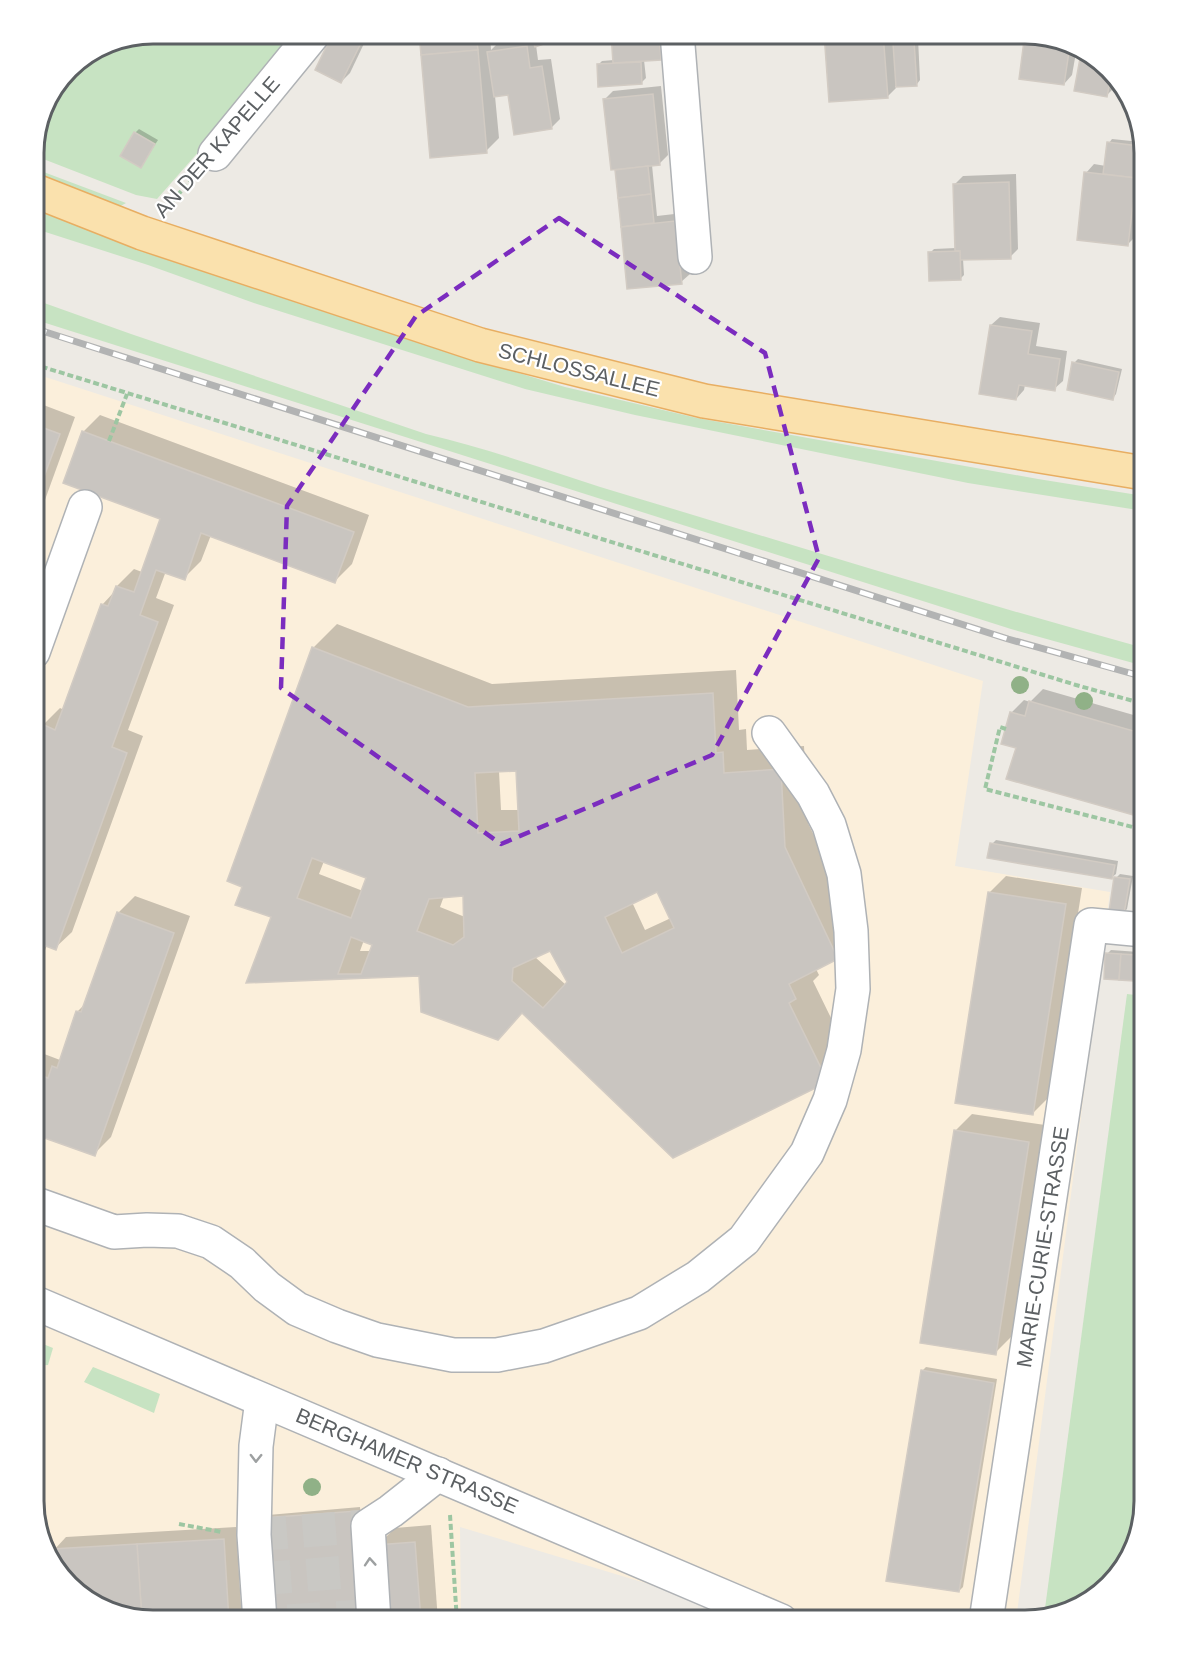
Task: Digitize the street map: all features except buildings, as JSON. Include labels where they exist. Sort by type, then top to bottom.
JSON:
[{"type":"main road","name":"SCHLOSSALLEE","points":[[44,194],[142,233],[480,345],[704,401],[1134,471]]},
{"type":"street","name":"AN DER KAPELLE","points":[[215,154],[305,44]]},
{"type":"street","points":[[678,44],[695,257]]},
{"type":"street","points":[[44,621],[85,507]]},
{"type":"street","points":[[44,1207],[114,1232],[178,1231],[211,1242],[242,1263],[267,1287],[297,1309],[377,1341],[453,1355],[497,1355],[544,1346],[639,1313],[698,1277],[744,1240],[807,1154],[833,1090],[844,1050],[853,989],[851,931],[844,874],[828,825],[813,794],[769,733]]},
{"type":"street","name":"MARIE-CURIE-STRASSE","points":[[988,1610],[1091,925],[1134,929]]},
{"type":"street","name":"BERGHAMER STRASSE","points":[[44,1307],[755,1610]]},
{"type":"street","points":[[259,1610],[254,1535],[256,1446],[262,1400]]},
{"type":"street","points":[[373,1610],[368,1526],[392,1527],[446,1478]]},
{"type":"path","name":"AN DER KAPELLE","points":[[142,233],[215,154]]},
{"type":"path","points":[[44,368],[1134,701]]},
{"type":"path","points":[[110,441],[127,394]]},
{"type":"path","points":[[1006,729],[1000,727],[985,789],[1134,827]]},
{"type":"path","points":[[446,1478],[456,1610]]},
{"type":"path","points":[[179,1524],[224,1532]]},
{"type":"highlighted area","points":[[559,218],[765,353],[819,558],[712,755],[501,844],[281,688],[287,506],[416,316]]},
{"type":"shaded area","points":[[44,377],[983,681],[955,866],[1110,892],[1017,1610],[735,1610],[460,1527],[461,1610],[138,1610],[98,1596],[75,1579],[58,1556],[47,1530],[44,1516]]},
{"type":"green space","points":[[145,44],[293,44],[157,199],[136,195],[44,159],[44,138],[47,124],[58,98],[75,75],[98,58],[111,52],[124,47]]},
{"type":"green space","points":[[44,172],[126,203],[117,208],[44,181]]},
{"type":"green space","points":[[44,213],[164,257],[432,347],[565,387],[697,418],[1134,494],[1134,509],[968,483],[635,415],[525,389],[257,304],[148,265],[44,232]]},
{"type":"green space","points":[[44,303],[426,434],[951,593],[1134,645],[1134,663],[1011,629],[44,322]]},
{"type":"green space","points":[[1127,994],[1134,995],[1133,1516],[1119,1556],[1102,1579],[1079,1596],[1045,1609]]},
{"type":"green space","points":[[44,1344],[53,1348],[48,1365],[44,1365]]},
{"type":"green space","points":[[93,1367],[160,1394],[154,1413],[84,1382]]},
{"type":"tunnel","points":[[254,1535],[368,1526]]},
{"type":"tunnel","points":[[258,1579],[370,1570]]},
{"type":"railway","points":[[44,332],[1008,639],[1134,674]]}]
